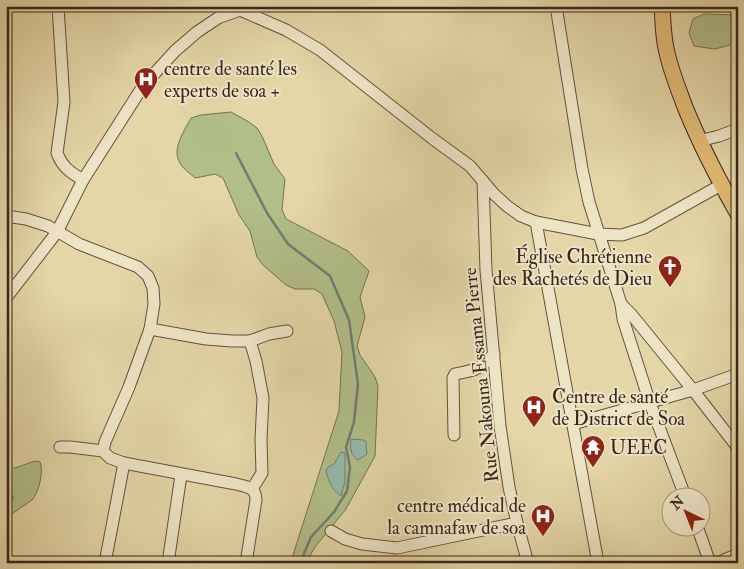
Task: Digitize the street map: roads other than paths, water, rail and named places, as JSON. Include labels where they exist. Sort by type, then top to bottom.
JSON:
[{"type":"main road","points":[[662,6],[666,48],[672,75],[699,141],[738,214]]},
{"type":"street","points":[[58,6],[64,102],[57,153],[66,169],[83,180]]},
{"type":"street","points":[[556,6],[582,169],[598,234],[621,304],[622,319],[650,403],[681,486]]},
{"type":"street","points":[[6,298],[58,232],[83,180],[143,86],[175,51],[197,32],[237,8],[286,30],[320,50],[470,166],[507,206],[521,216],[536,222],[598,234],[622,235],[644,228],[721,184]]},
{"type":"street","points":[[699,141],[738,129]]},
{"type":"street","name":"Rue Nakouna Essama Pierre","points":[[483,181],[486,270],[500,426],[508,487],[528,563]]},
{"type":"street","points":[[6,216],[26,219],[48,226],[79,244],[138,267],[148,276],[153,288],[154,304],[150,329],[103,451]]},
{"type":"street","points":[[536,222],[598,563]]},
{"type":"street","points":[[621,304],[693,390],[738,448]]},
{"type":"street","points":[[150,329],[232,342],[250,341],[269,334],[287,331]]},
{"type":"street","points":[[250,341],[263,398],[262,473],[252,489]]},
{"type":"street","points":[[454,435],[453,378],[455,374],[479,368],[494,354]]},
{"type":"street","points":[[573,424],[693,390],[738,374]]},
{"type":"street","points":[[60,447],[103,451],[110,458],[124,463],[236,484],[252,489],[256,494],[256,500],[246,563]]},
{"type":"street","points":[[105,563],[124,463]]},
{"type":"street","points":[[168,563],[181,475]]},
{"type":"street","points":[[331,531],[345,539],[362,544],[397,548],[516,523]]},
{"type":"street","points":[[701,536],[710,563]]},
{"type":"street","points":[[717,563],[738,554]]},
{"type":"water","points":[[351,439],[364,440],[366,442],[367,454],[358,460],[351,451]]},
{"type":"water","points":[[341,452],[345,453],[345,482],[341,496],[331,485],[326,471],[327,468],[334,464]]},
{"type":"waterway","points":[[236,153],[267,213],[288,244],[330,276],[349,320],[358,384],[354,422],[346,447],[350,467],[347,491],[334,512],[311,537],[300,563]]},
{"type":"place","name":"centre de santé les experts de soa +","points":[[146,100]]},
{"type":"place","name":"Église Chrétienne des Rachetés de Dieu","points":[[670,288]]},
{"type":"place","name":"Centre de santé de District de Soa","points":[[534,428]]},
{"type":"place","name":"UEEC","points":[[593,468]]},
{"type":"place","name":"centre médical de la camnafaw de soa","points":[[543,537]]}]
